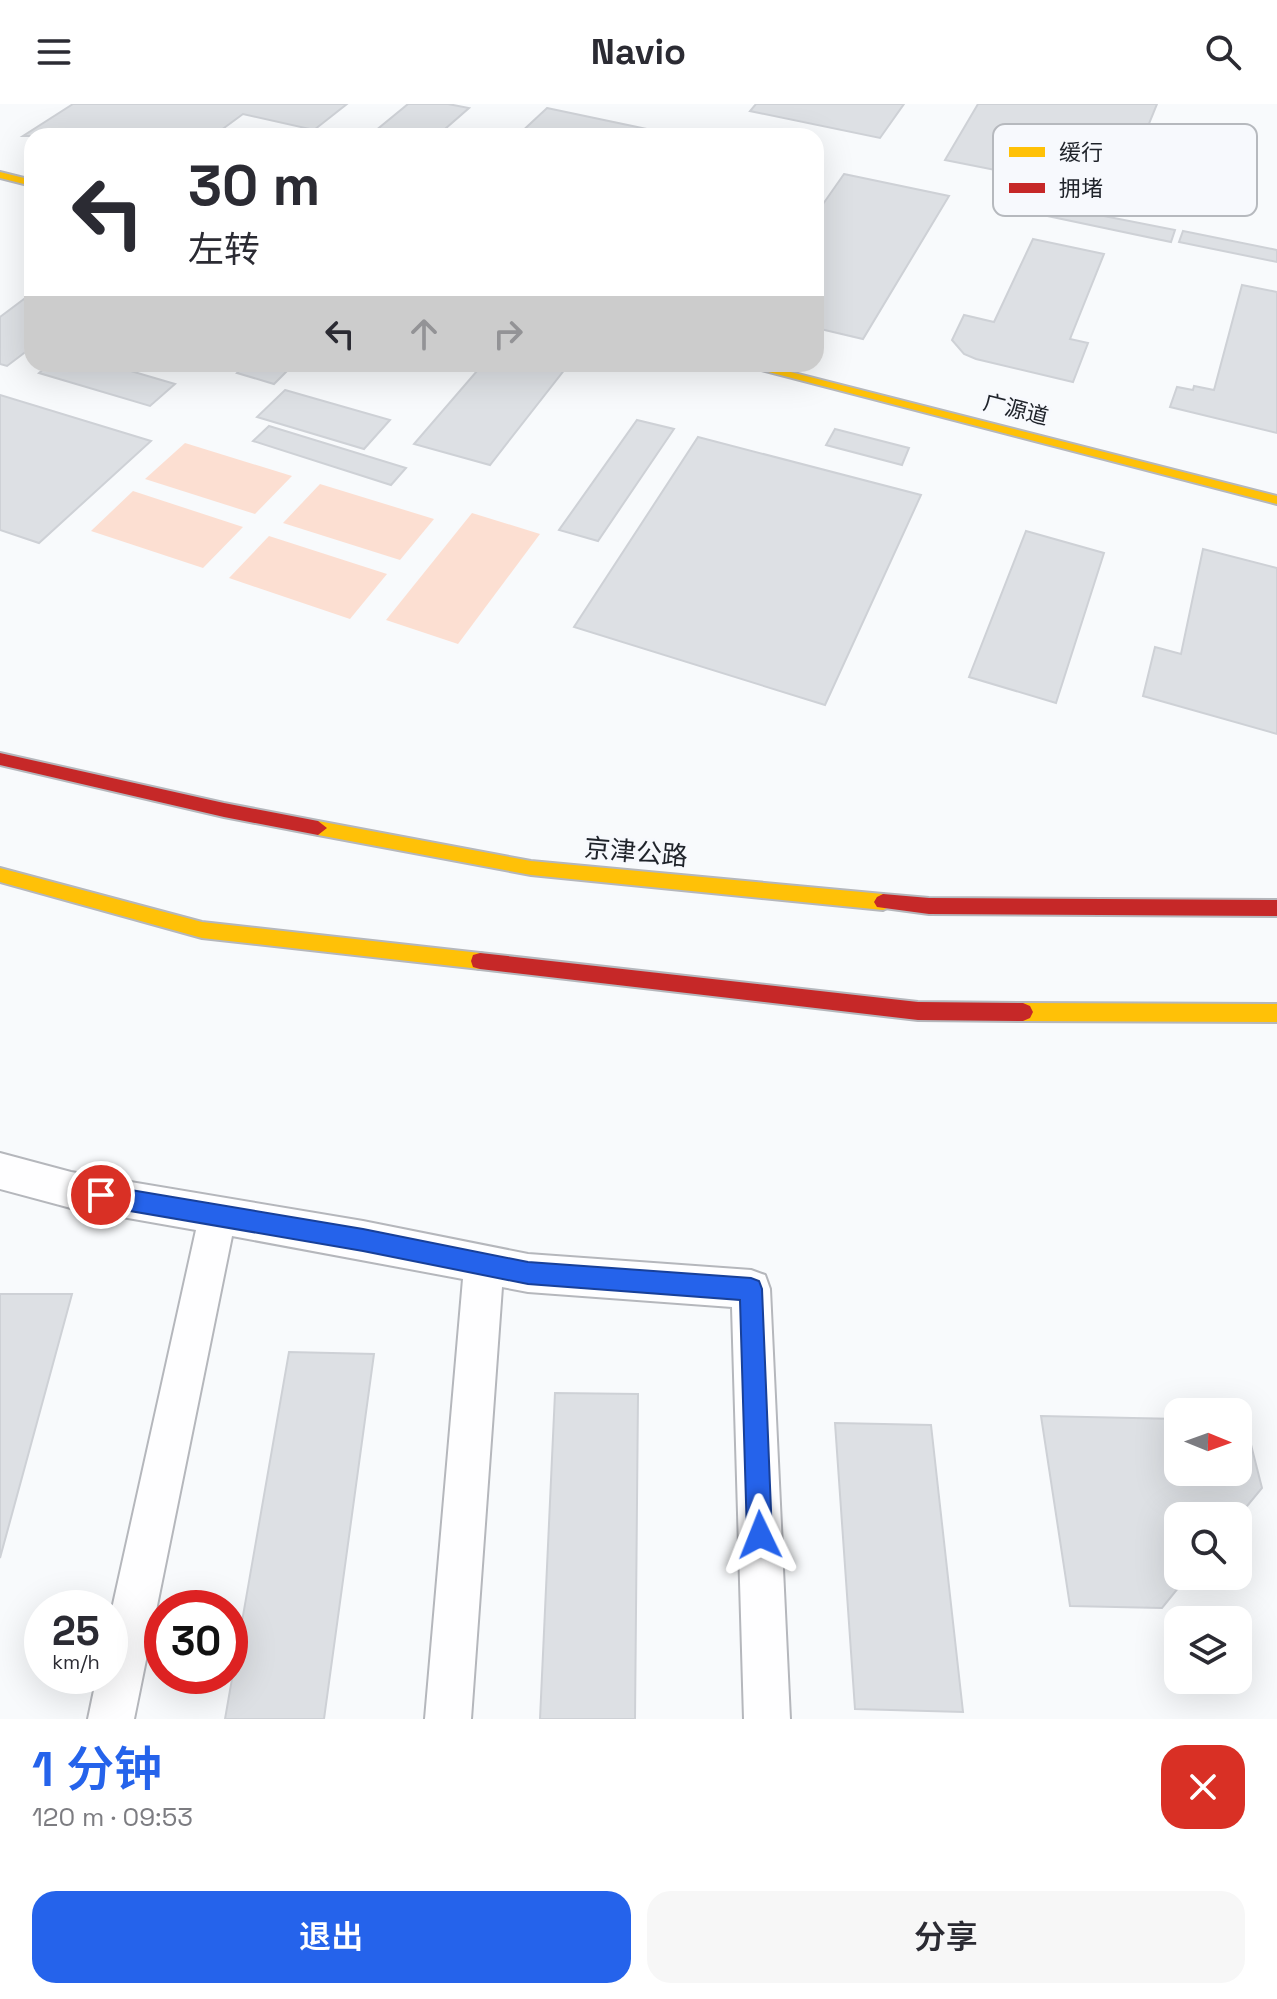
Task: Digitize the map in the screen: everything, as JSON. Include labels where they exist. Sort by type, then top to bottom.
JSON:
[{"type":"main road","points":[[0,175],[24,181]]},
{"type":"main road","name":"广源道","points":[[775,372],[1277,500]]},
{"type":"main road","name":"京津公路","points":[[0,759],[224,810],[531,868],[929,906],[1277,908]]},
{"type":"main road","points":[[0,875],[202,930],[918,1011],[1277,1013]]},
{"type":"street","points":[[0,1171],[71,1190],[528,1273],[751,1289],[767,1719]]},
{"type":"street","points":[[111,1719],[218,1215]]},
{"type":"street","points":[[448,1719],[484,1264]]},
{"type":"shaded area","points":[[185,443],[292,476],[255,514],[145,479]]},
{"type":"shaded area","points":[[320,484],[434,519],[400,560],[283,523]]},
{"type":"shaded area","points":[[133,491],[243,527],[203,568],[91,531]]},
{"type":"shaded area","points":[[472,513],[540,534],[458,644],[386,620]]},
{"type":"shaded area","points":[[269,536],[387,574],[350,619],[229,578]]},
{"type":"building","points":[[73,104],[347,104],[317,128],[243,114],[224,128],[36,128]]},
{"type":"building","points":[[408,104],[448,104],[469,108],[446,128],[379,128]]},
{"type":"building","points":[[756,104],[904,104],[880,138],[750,111]]},
{"type":"building","points":[[978,104],[1157,104],[1149,124],[993,124],[993,170],[945,160]]},
{"type":"building","points":[[547,108],[642,128],[526,128]]},
{"type":"building","points":[[844,174],[949,196],[863,339],[824,330],[824,203]]},
{"type":"building","points":[[1048,216],[1104,216],[1175,230],[1171,242]]},
{"type":"building","points":[[1183,231],[1277,250],[1277,262],[1179,242]]},
{"type":"building","points":[[1033,239],[1104,254],[1070,339],[1088,343],[1073,382],[976,359],[964,354],[952,340],[964,315],[994,322]]},
{"type":"building","points":[[1242,285],[1277,292],[1277,433],[1170,407],[1177,387],[1214,390]]},
{"type":"building","points":[[24,299],[24,353],[7,366],[0,364],[0,317]]},
{"type":"building","points":[[134,372],[175,384],[150,406],[39,373]]},
{"type":"building","points":[[238,372],[286,372],[274,384]]},
{"type":"building","points":[[476,372],[563,372],[490,465],[414,444]]},
{"type":"building","points":[[285,390],[390,420],[364,449],[257,417]]},
{"type":"building","points":[[0,395],[151,441],[39,543],[0,530]]},
{"type":"building","points":[[637,420],[674,429],[598,541],[559,530]]},
{"type":"building","points":[[269,426],[406,468],[391,485],[253,441]]},
{"type":"building","points":[[835,429],[909,448],[902,465],[826,445]]},
{"type":"building","points":[[698,437],[921,495],[825,705],[574,627]]},
{"type":"building","points":[[1026,531],[1104,553],[1056,703],[969,677]]},
{"type":"building","points":[[1203,549],[1277,568],[1277,734],[1143,696],[1155,647],[1181,654]]},
{"type":"building","points":[[0,1294],[72,1294],[0,1558]]},
{"type":"building","points":[[289,1352],[374,1354],[324,1719],[225,1719],[229,1694],[248,1694],[247,1590]]},
{"type":"building","points":[[555,1393],[638,1394],[635,1719],[540,1719]]},
{"type":"building","points":[[1041,1416],[1164,1419],[1164,1486],[1252,1486],[1252,1449],[1262,1488],[1250,1502],[1164,1502],[1164,1590],[1177,1590],[1162,1608],[1070,1606]]},
{"type":"building","points":[[835,1423],[931,1425],[963,1712],[855,1709]]},
{"type":"traffic: slow","points":[[0,175],[24,181]]},
{"type":"traffic: slow","points":[[775,372],[1277,500]]},
{"type":"traffic: slow","points":[[318,828],[531,868],[883,902]]},
{"type":"traffic: slow","points":[[0,875],[202,930],[480,961]]},
{"type":"traffic: slow","points":[[1023,1012],[1277,1013]]},
{"type":"traffic: jam","points":[[0,759],[318,828]]},
{"type":"traffic: jam","points":[[883,902],[929,906],[1277,908]]},
{"type":"traffic: jam","points":[[480,961],[918,1011],[1023,1012]]},
{"type":"route","points":[[101,1195],[363,1240],[528,1273],[751,1289],[760,1535]]}]
